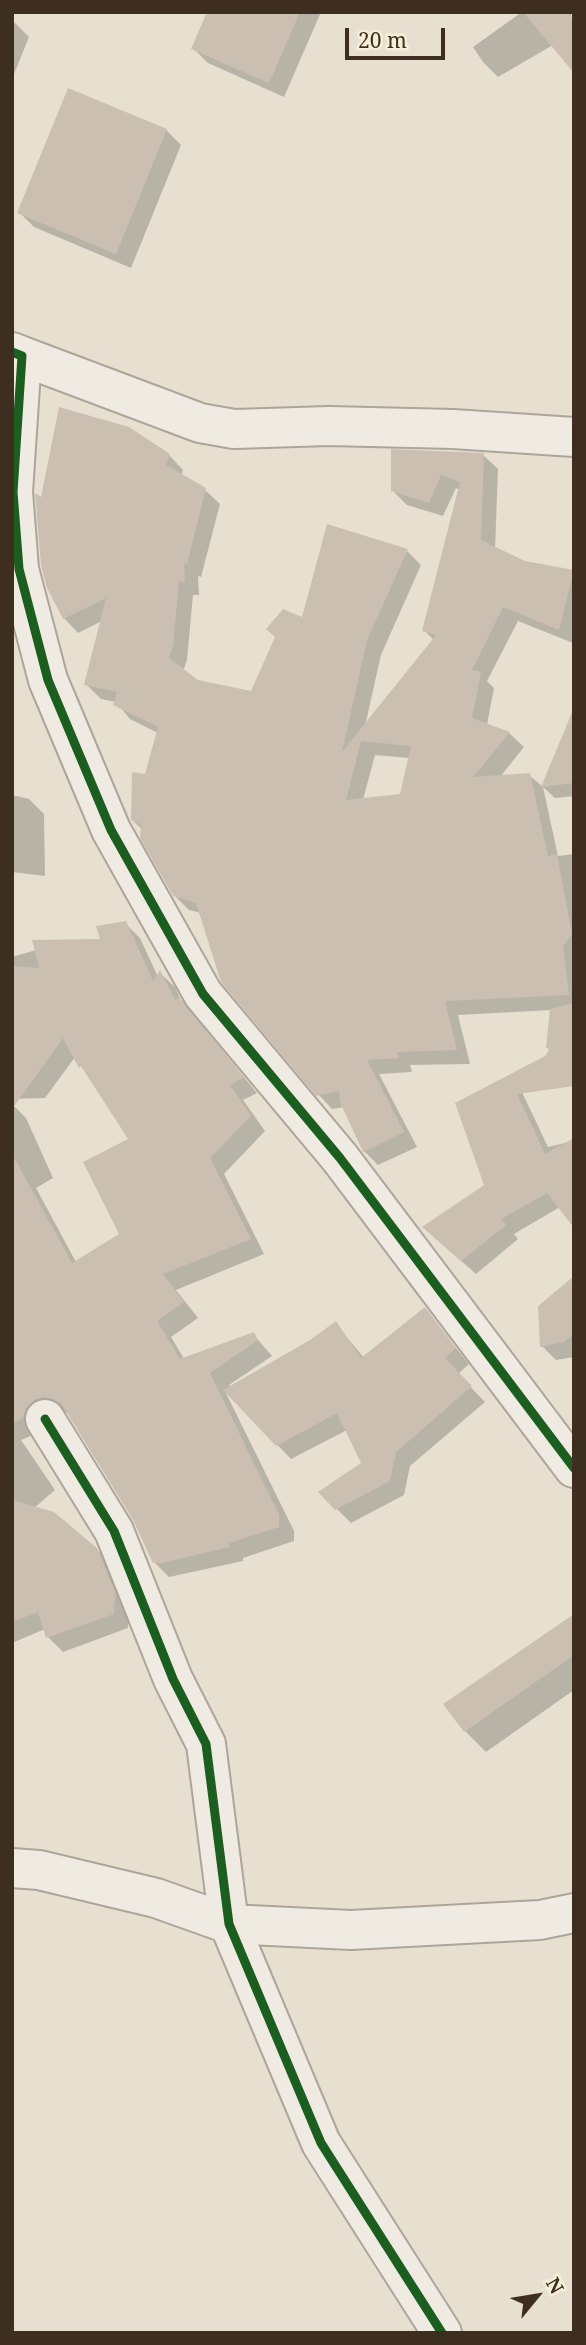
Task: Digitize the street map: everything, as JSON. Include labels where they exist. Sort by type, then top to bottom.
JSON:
[{"type":"street","points":[[574,437],[453,429],[329,426],[234,429],[200,423],[17,354],[13,492],[19,569],[48,680],[111,830],[204,994],[340,1158],[574,1468]]},
{"type":"street","points":[[46,1419],[114,1531],[173,1679],[206,1744],[229,1924],[321,2143],[442,2333]]},
{"type":"street","points":[[12,1868],[39,1870],[156,1898],[229,1924],[351,1930],[540,1920],[574,1913]]},
{"type":"building","points":[[207,12],[300,12],[269,83],[191,49]]},
{"type":"building","points":[[523,12],[567,12],[574,22],[574,73]]},
{"type":"building","points":[[68,88],[167,129],[116,254],[17,213]]},
{"type":"building","points":[[59,407],[129,427],[170,454],[166,465],[206,488],[187,564],[184,563],[185,582],[179,581],[173,645],[169,658],[198,680],[251,691],[275,637],[266,629],[283,609],[302,617],[327,524],[408,549],[367,640],[342,752],[436,635],[422,631],[460,482],[441,475],[429,503],[391,491],[391,449],[484,453],[481,540],[525,561],[574,570],[559,630],[503,607],[472,670],[481,672],[472,718],[510,732],[473,777],[530,773],[548,856],[557,854],[572,934],[563,946],[569,995],[445,1001],[457,1050],[397,1052],[399,1058],[367,1060],[404,1132],[363,1152],[340,1102],[339,1091],[316,1096],[221,982],[196,903],[173,896],[140,838],[141,825],[131,820],[132,772],[145,774],[158,727],[113,705],[117,692],[84,685],[106,598],[63,619],[47,588],[41,565],[35,493],[41,497]],"holes":[[[361,741],[411,746],[400,794],[346,800]]]},
{"type":"building","points":[[573,710],[574,783],[541,787]]},
{"type":"building","points":[[126,921],[153,981],[160,970],[175,1000],[180,998],[244,1077],[230,1085],[251,1116],[210,1158],[251,1239],[163,1274],[184,1302],[157,1321],[180,1359],[254,1332],[258,1340],[210,1373],[279,1515],[279,1527],[229,1543],[229,1547],[162,1563],[153,1563],[133,1520],[61,1403],[45,1397],[34,1400],[26,1408],[23,1418],[12,1423],[12,1154],[72,1263],[119,1234],[83,1162],[128,1139],[81,1066],[79,1068],[63,1038],[12,1109],[12,966],[39,968],[32,940],[100,939],[96,926]]},
{"type":"building","points":[[574,1003],[574,1086],[517,1094],[545,1154],[574,1138],[574,1228],[547,1193],[501,1219],[506,1225],[461,1261],[422,1227],[484,1185],[455,1103],[545,1056],[550,1048],[546,1048],[550,1009]]},
{"type":"building","points":[[574,1276],[574,1334],[564,1342],[540,1347],[538,1306]]},
{"type":"building","points":[[425,1307],[456,1348],[445,1358],[472,1386],[396,1452],[390,1481],[335,1510],[318,1492],[361,1463],[337,1413],[276,1446],[223,1390],[310,1340],[336,1321],[361,1358]]},
{"type":"building","points":[[12,1500],[54,1512],[97,1548],[115,1592],[114,1614],[46,1638],[38,1612],[12,1622]]},
{"type":"building","points":[[574,1614],[574,1655],[464,1732],[443,1704]]},
{"type":"cycle path","points":[[12,352],[22,356],[13,492],[19,569],[48,680],[111,830],[203,994],[340,1158],[574,1468]]},
{"type":"cycle path","points":[[45,1419],[114,1531],[173,1679],[206,1744],[229,1924],[321,2143],[442,2333]]}]
